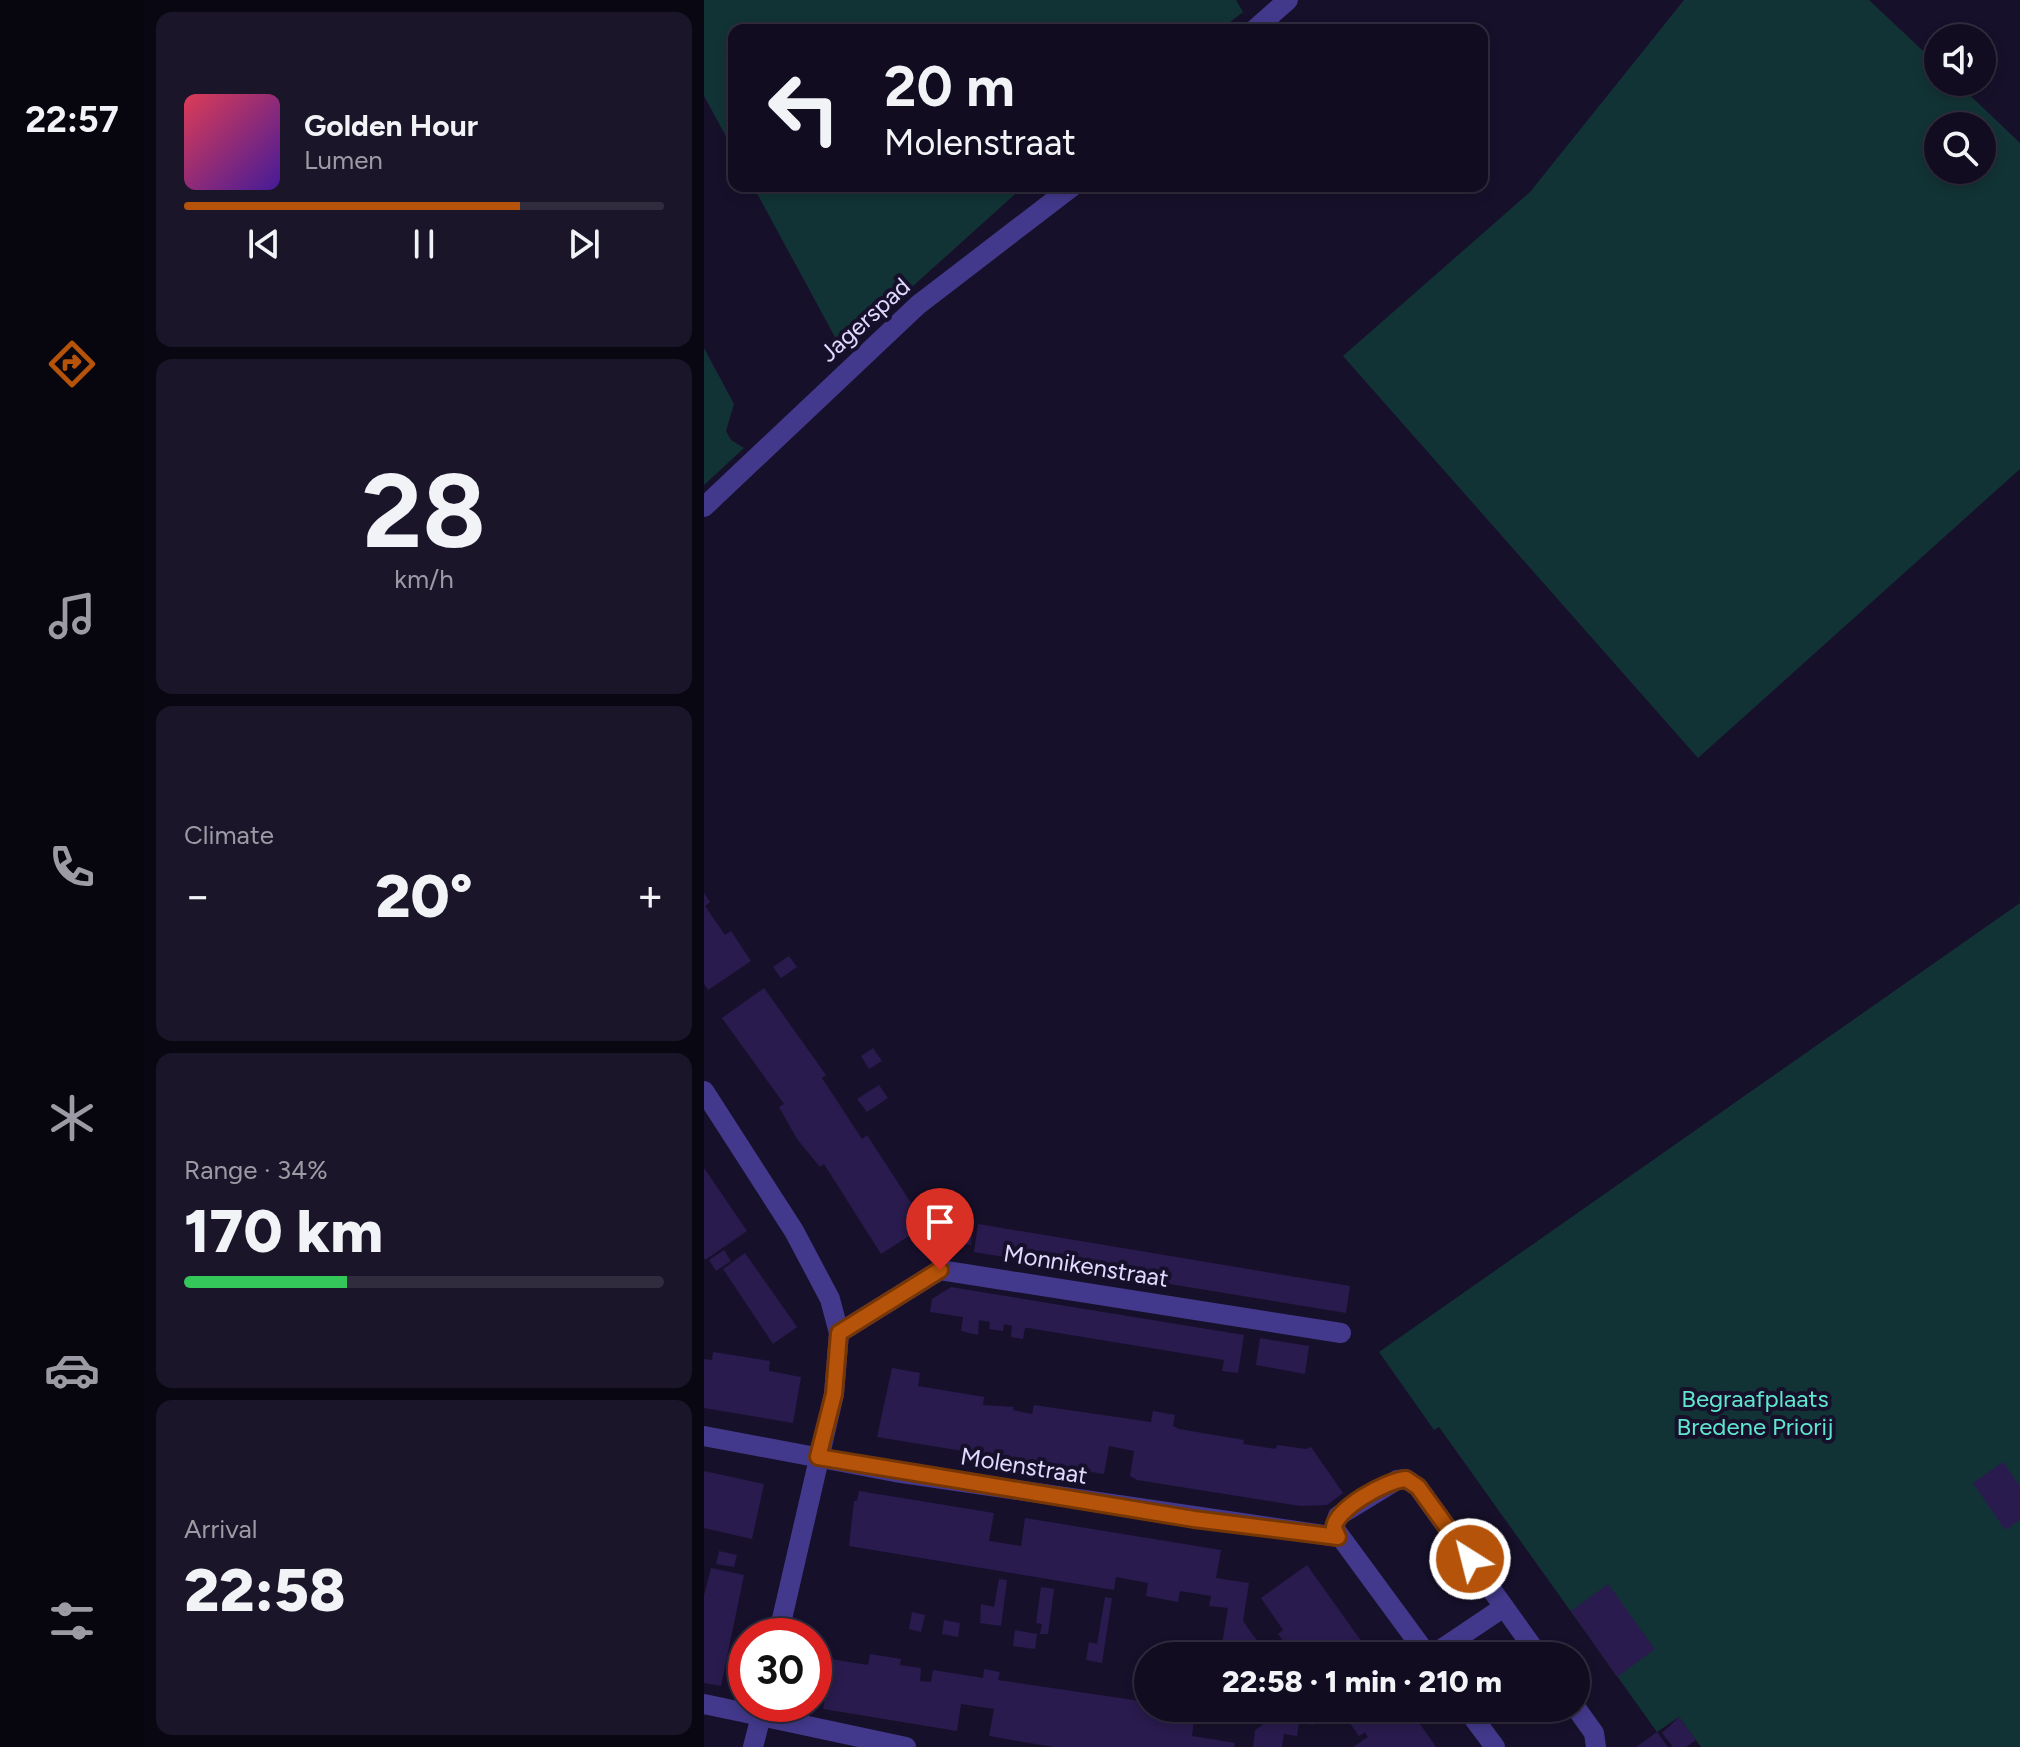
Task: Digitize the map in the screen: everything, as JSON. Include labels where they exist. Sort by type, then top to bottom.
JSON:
[{"type":"street","points":[[1261,24],[1288,0]]},
{"type":"street","name":"Jagerspad","points":[[704,507],[918,305],[1065,192]]},
{"type":"street","points":[[704,1091],[794,1231],[830,1299],[839,1333],[834,1394],[782,1618]]},
{"type":"street","name":"Monnikenstraat","points":[[839,1333],[940,1270],[1341,1333]]},
{"type":"street","name":"Molenstraat","points":[[704,1436],[1194,1519],[1338,1537]]},
{"type":"street","points":[[1419,1642],[1334,1528],[1338,1516],[1388,1482],[1406,1479],[1418,1487],[1529,1642]]},
{"type":"street","points":[[1451,1642],[1504,1607]]},
{"type":"street","points":[[704,1704],[728,1706]]},
{"type":"street","points":[[753,1747],[759,1722]]},
{"type":"street","points":[[809,1722],[906,1747]]},
{"type":"street","points":[[1476,1722],[1495,1747]]},
{"type":"street","points":[[1586,1722],[1594,1733],[1596,1747]]},
{"type":"green space","points":[[704,0],[1236,0],[1243,12],[1228,24],[728,24],[728,140],[704,96]]},
{"type":"green space","points":[[1684,0],[1869,0],[1924,52],[1924,96],[1971,96],[1987,112],[1924,112],[1924,184],[1996,184],[1996,120],[2020,143],[2020,469],[1698,758],[1343,356],[1530,192]]},
{"type":"green space","points":[[756,192],[1017,192],[842,350]]},
{"type":"green space","points":[[704,348],[734,404],[726,431],[731,440],[744,448],[704,485]]},
{"type":"green space","name":"Begraafplaats Bredene Priorij","points":[[2020,903],[2020,1747],[1701,1747],[1679,1717],[1657,1732],[1439,1427],[1434,1430],[1379,1352]]},
{"type":"building","points":[[704,893],[710,902],[705,906],[725,935],[731,931],[751,961],[708,990],[704,984]]},
{"type":"building","points":[[789,956],[797,967],[781,978],[773,967]]},
{"type":"building","points":[[764,988],[826,1075],[822,1078],[862,1139],[867,1135],[913,1206],[923,1199],[934,1214],[923,1221],[926,1225],[881,1254],[824,1164],[820,1167],[797,1139],[779,1107],[784,1104],[722,1018]]},
{"type":"building","points":[[873,1048],[882,1061],[869,1069],[861,1056]]},
{"type":"building","points":[[879,1085],[888,1098],[867,1112],[857,1099]]},
{"type":"building","points":[[704,1168],[747,1231],[705,1260],[704,1258]]},
{"type":"building","points":[[964,1221],[973,1222],[971,1245],[962,1244]]},
{"type":"building","points":[[978,1224],[1350,1286],[1346,1313],[974,1252]]},
{"type":"building","points":[[724,1250],[731,1261],[716,1271],[709,1260]]},
{"type":"building","points":[[745,1253],[797,1327],[773,1344],[723,1269]]},
{"type":"building","points":[[951,1287],[1244,1335],[1238,1373],[1222,1371],[1224,1360],[1028,1328],[1025,1328],[1023,1339],[1011,1337],[1012,1326],[1004,1324],[1003,1331],[989,1329],[990,1322],[979,1320],[978,1335],[961,1331],[963,1317],[930,1312],[932,1299]]},
{"type":"building","points":[[1260,1338],[1309,1346],[1305,1374],[1256,1365]]},
{"type":"building","points":[[713,1352],[770,1361],[769,1371],[801,1377],[793,1423],[704,1408],[704,1359],[712,1360]]},
{"type":"building","points":[[892,1368],[920,1373],[918,1386],[984,1397],[983,1405],[1014,1407],[1013,1410],[1032,1414],[1034,1405],[1151,1422],[1153,1411],[1175,1415],[1173,1426],[1179,1429],[1244,1440],[1243,1444],[1276,1449],[1277,1445],[1311,1447],[1343,1493],[1327,1505],[1300,1506],[1137,1480],[1130,1476],[1134,1451],[1109,1446],[1104,1474],[877,1437]]},
{"type":"building","points":[[2003,1462],[2020,1486],[2020,1520],[2005,1530],[1973,1483]]},
{"type":"building","points":[[704,1471],[764,1484],[752,1539],[704,1528]]},
{"type":"building","points":[[859,1491],[994,1513],[989,1541],[1021,1546],[1025,1518],[1221,1550],[1216,1578],[1249,1583],[1243,1621],[1258,1642],[1222,1642],[1228,1608],[1209,1606],[1211,1596],[1180,1591],[1178,1602],[1146,1596],[1148,1583],[1116,1577],[1114,1590],[849,1546],[854,1501],[857,1501]]},
{"type":"building","points":[[719,1551],[737,1555],[734,1567],[716,1564]]},
{"type":"building","points":[[1307,1565],[1362,1642],[1284,1642],[1278,1634],[1283,1630],[1261,1598]]},
{"type":"building","points":[[711,1568],[744,1575],[735,1618],[728,1618],[728,1652],[721,1686],[704,1683],[704,1596]]},
{"type":"building","points":[[999,1579],[1007,1580],[1001,1626],[980,1623],[981,1604],[994,1607]]},
{"type":"building","points":[[1608,1584],[1655,1649],[1617,1677],[1571,1611]]},
{"type":"building","points":[[1041,1587],[1054,1589],[1048,1634],[1040,1634],[1042,1624],[1036,1623]]},
{"type":"building","points":[[1105,1597],[1112,1598],[1102,1663],[1086,1660],[1089,1642],[1097,1644]]},
{"type":"building","points":[[912,1612],[925,1615],[921,1632],[909,1629]]},
{"type":"building","points":[[944,1620],[960,1623],[958,1637],[942,1634]]},
{"type":"building","points":[[1015,1630],[1037,1634],[1035,1649],[1013,1646]]},
{"type":"building","points":[[870,1654],[901,1659],[900,1665],[921,1668],[920,1681],[931,1682],[933,1670],[983,1678],[984,1669],[1000,1672],[998,1680],[1134,1700],[1134,1722],[1194,1722],[1192,1736],[1235,1743],[1234,1747],[1054,1747],[989,1736],[994,1709],[961,1704],[957,1731],[832,1710],[832,1659],[868,1665]]},
{"type":"building","points":[[1679,1717],[1696,1740],[1686,1747],[1673,1747],[1662,1733]]},
{"type":"building","points":[[1266,1722],[1299,1722],[1297,1736],[1284,1734],[1282,1747],[1253,1747],[1255,1730]]},
{"type":"building","points":[[1349,1722],[1419,1722],[1436,1747],[1353,1747],[1368,1737],[1365,1732],[1359,1736]]},
{"type":"building","points":[[1657,1732],[1668,1747],[1636,1747]]},
{"type":"route","points":[[940,1270],[839,1333],[834,1394],[818,1457],[1194,1519],[1338,1537],[1334,1521],[1338,1516],[1388,1482],[1406,1479],[1418,1487],[1470,1559]]}]
